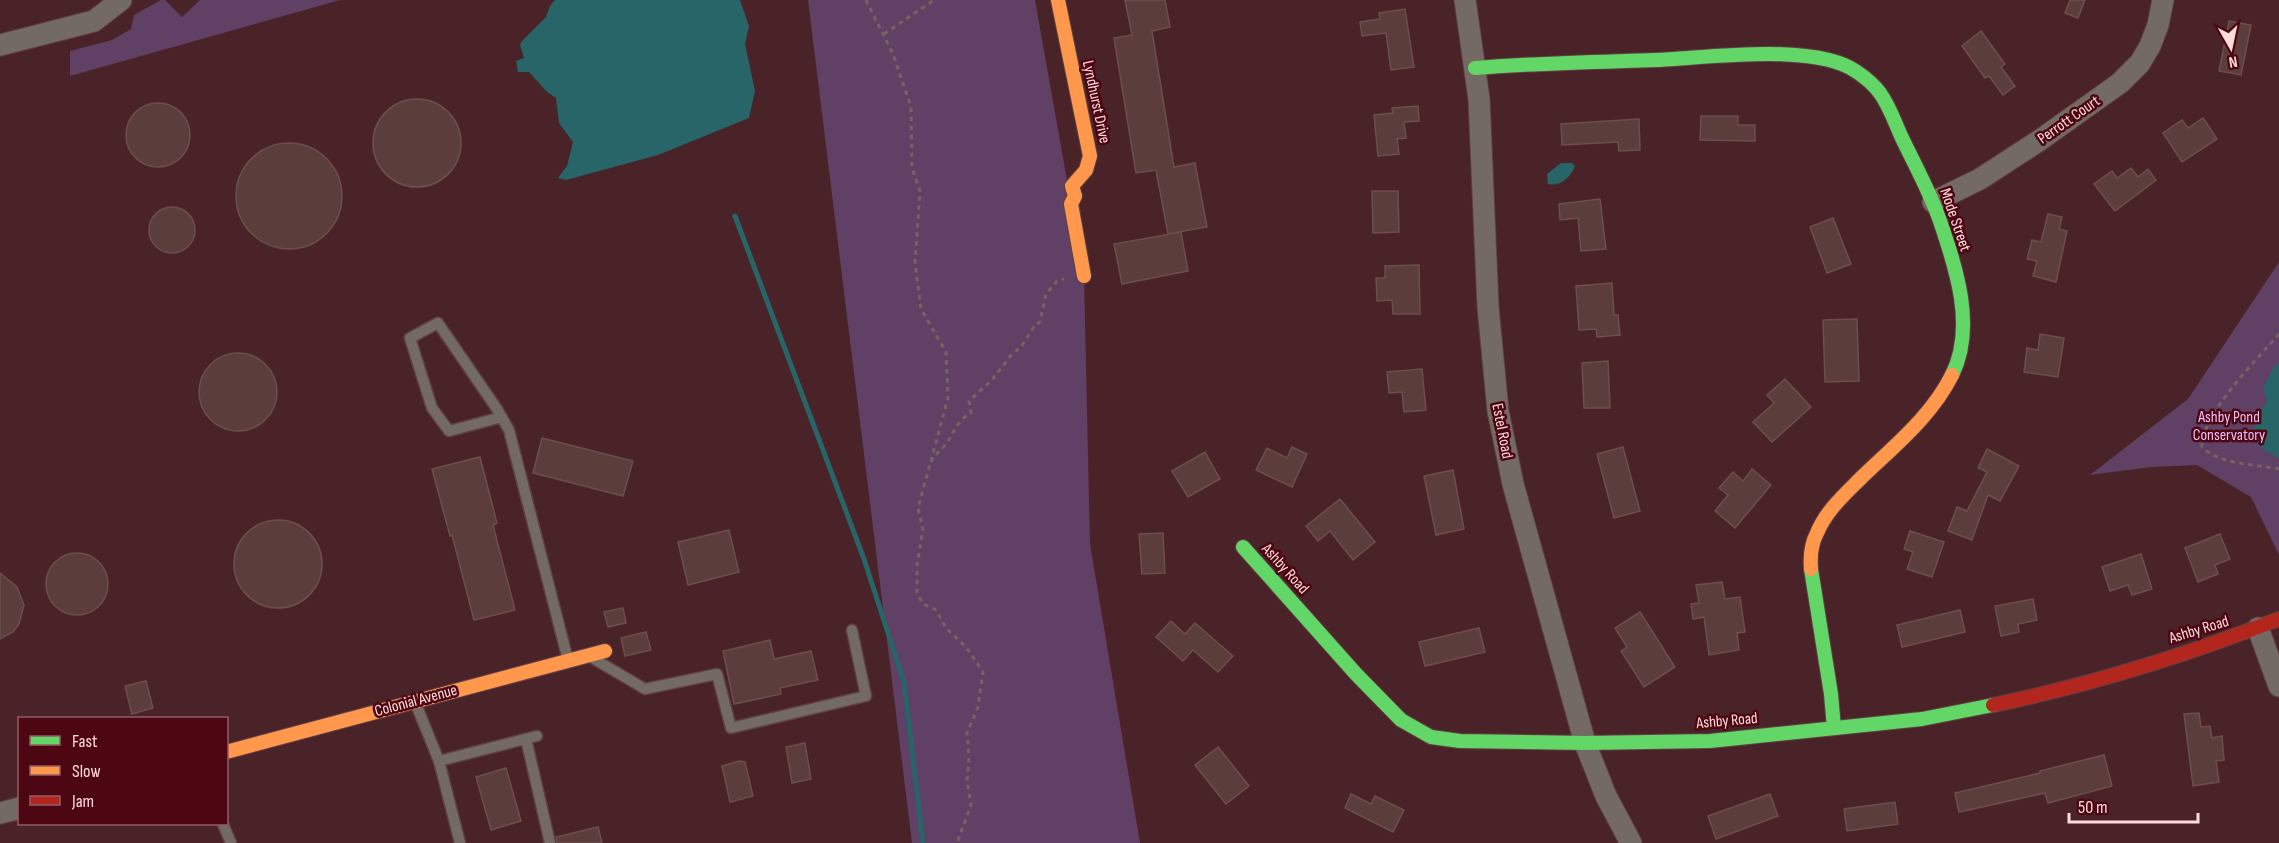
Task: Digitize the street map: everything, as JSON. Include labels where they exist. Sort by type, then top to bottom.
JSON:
[{"type":"street","points":[[0,45],[94,21],[121,0]]},
{"type":"street","name":"Lyndhurst Drive","points":[[1058,0],[1090,156],[1086,170],[1072,186],[1075,196],[1071,204],[1084,276]]},
{"type":"street","name":"Estel Road","points":[[1465,0],[1479,99],[1488,307],[1498,411],[1513,484],[1585,743],[1606,796],[1631,843]]},
{"type":"street","name":"Perrott Court","points":[[1933,202],[1980,179],[2120,83],[2140,63],[2150,46],[2158,25],[2163,0]]},
{"type":"street","name":"Mode Street","points":[[1475,68],[1512,64],[1736,56],[1806,56],[1829,59],[1850,67],[1866,77],[1878,91],[1933,202],[1962,297],[1965,316],[1962,346],[1952,375],[1928,411],[1838,501],[1823,519],[1814,540],[1810,558],[1811,576],[1831,694],[1834,728]]},
{"type":"street","name":"Ashby Road","points":[[1244,547],[1356,674],[1401,720],[1431,737],[1460,741],[1585,743],[1710,741],[1922,719],[2025,698],[2110,675],[2258,628],[2279,619]]},
{"type":"street","points":[[2258,628],[2279,686]]},
{"type":"street","name":"Colonial Avenue","points":[[228,751],[605,651]]},
{"type":"street","points":[[0,813],[18,808]]},
{"type":"lane","points":[[502,417],[448,430],[432,408],[410,338],[438,323],[502,417],[512,439],[568,661]]},
{"type":"lane","points":[[587,655],[645,690],[717,674],[731,729],[866,696],[852,630]]},
{"type":"lane","points":[[415,702],[439,761],[460,843]]},
{"type":"lane","points":[[439,761],[532,738],[550,843]]},
{"type":"lane","points":[[223,825],[231,843]]},
{"type":"path","points":[[866,0],[893,54],[912,107],[912,168],[921,191],[915,263],[921,309],[946,352],[948,398],[918,508],[923,529],[917,565],[917,593],[923,604],[936,610],[946,628],[966,646],[982,672],[978,707],[967,733],[969,757],[966,781],[971,805],[957,843]]},
{"type":"path","points":[[883,34],[934,0]]},
{"type":"path","points":[[925,477],[933,457],[946,444],[961,419],[971,413],[969,401],[992,380],[1012,354],[1021,347],[1035,325],[1040,322],[1046,294],[1057,281],[1084,276]]},
{"type":"path","points":[[2279,334],[2215,411],[2202,439],[2202,447],[2208,453],[2236,462],[2279,469]]},
{"type":"green space","points":[[165,0],[182,17],[200,0],[340,0],[70,76],[70,51],[112,40],[131,29],[134,15]]},
{"type":"green space","points":[[808,0],[1035,0],[1084,276],[1090,544],[1140,843],[912,843]]},
{"type":"green space","name":"Ashby Pond Conservatory","points":[[2279,262],[2279,555],[2251,497],[2197,465],[2151,467],[2090,475],[2188,399]]},
{"type":"water","points":[[555,0],[740,0],[749,26],[745,44],[755,91],[749,118],[658,155],[566,180],[558,178],[567,166],[573,142],[559,123],[556,98],[547,92],[529,72],[518,72],[516,61],[524,58],[520,45],[522,41],[546,17]]},
{"type":"water","points":[[1561,163],[1572,163],[1575,166],[1564,180],[1557,184],[1548,184],[1547,174]]},
{"type":"water","points":[[2279,363],[2279,458],[2261,447],[2256,441],[2254,428],[2267,401],[2263,387],[2274,367]]},
{"type":"building","points":[[1125,0],[1165,0],[1170,27],[1152,31],[1174,167],[1195,163],[1207,227],[1168,234],[1156,170],[1136,173],[1114,38],[1132,35]]},
{"type":"building","points":[[2070,0],[2085,0],[2078,18],[2065,13]]},
{"type":"building","points":[[1405,9],[1414,67],[1391,70],[1386,33],[1362,36],[1360,22],[1380,19],[1379,13]]},
{"type":"building","points":[[2229,21],[2251,25],[2241,75],[2219,71]]},
{"type":"building","points":[[1981,31],[2005,64],[2001,67],[2015,86],[2003,95],[1989,76],[1985,78],[1962,46]]},
{"type":"building","points":[[417,99],[434,102],[448,112],[458,126],[461,143],[458,160],[448,174],[434,184],[417,187],[400,184],[386,174],[376,160],[373,143],[376,126],[386,112],[400,102]]},
{"type":"building","points":[[158,103],[176,109],[184,117],[190,135],[184,153],[176,161],[158,167],[140,161],[132,153],[126,135],[132,117],[140,109]]},
{"type":"building","points":[[1418,106],[1419,121],[1404,122],[1406,138],[1397,139],[1399,154],[1378,156],[1374,115],[1393,113],[1392,108]]},
{"type":"building","points":[[1701,116],[1738,116],[1738,125],[1755,125],[1755,141],[1700,140]]},
{"type":"building","points":[[2203,118],[2217,139],[2182,162],[2163,133],[2182,120],[2188,128]]},
{"type":"building","points":[[1639,119],[1640,150],[1619,151],[1618,142],[1562,145],[1561,124]]},
{"type":"building","points":[[289,143],[309,147],[326,159],[338,176],[342,196],[338,216],[326,233],[309,245],[289,249],[269,245],[252,233],[240,216],[236,196],[240,176],[252,159],[269,147]]},
{"type":"building","points":[[2131,168],[2138,177],[2148,169],[2156,180],[2115,211],[2094,184],[2112,171],[2117,178]]},
{"type":"building","points":[[1372,191],[1398,191],[1399,232],[1373,233]]},
{"type":"building","points":[[1600,199],[1606,249],[1581,251],[1578,218],[1560,220],[1559,204]]},
{"type":"building","points":[[172,207],[181,208],[189,213],[194,221],[194,239],[189,247],[181,252],[172,253],[163,252],[155,247],[150,239],[149,230],[150,221],[155,213],[163,208]]},
{"type":"building","points":[[2048,214],[2062,217],[2059,229],[2067,231],[2056,282],[2033,276],[2037,261],[2027,259],[2032,240],[2041,242]]},
{"type":"building","points":[[1833,218],[1851,264],[1827,273],[1810,227]]},
{"type":"building","points":[[1181,232],[1188,271],[1122,284],[1114,244]]},
{"type":"building","points":[[1419,265],[1420,314],[1393,314],[1392,300],[1377,301],[1376,278],[1385,278],[1385,266]]},
{"type":"building","points":[[1612,283],[1614,315],[1618,315],[1620,335],[1597,337],[1596,329],[1579,330],[1576,286]]},
{"type":"building","points":[[1857,319],[1859,381],[1825,382],[1823,320]]},
{"type":"building","points":[[2040,334],[2064,338],[2058,377],[2024,372],[2027,348],[2038,350]]},
{"type":"building","points":[[238,353],[253,356],[266,364],[274,377],[277,392],[274,407],[266,420],[253,428],[238,431],[223,428],[210,420],[202,407],[199,392],[202,377],[210,364],[223,356]]},
{"type":"building","points":[[1608,361],[1610,408],[1584,408],[1582,363]]},
{"type":"building","points":[[1422,369],[1426,410],[1404,412],[1402,392],[1389,393],[1387,372]]},
{"type":"building","points":[[1785,379],[1811,407],[1772,442],[1753,422],[1774,403],[1767,395]]},
{"type":"building","points":[[542,438],[633,461],[623,496],[533,473]]},
{"type":"building","points":[[1292,447],[1307,454],[1292,487],[1256,470],[1267,448],[1287,458]]},
{"type":"building","points":[[1623,447],[1640,511],[1614,518],[1597,454]]},
{"type":"building","points":[[1987,449],[2019,466],[2000,501],[1988,495],[1972,540],[1948,531],[1957,507],[1967,511],[1987,472],[1978,468]]},
{"type":"building","points":[[1205,452],[1220,479],[1188,497],[1172,471]]},
{"type":"building","points":[[480,457],[497,523],[493,525],[515,610],[474,620],[432,469]]},
{"type":"building","points":[[1752,469],[1771,485],[1735,528],[1715,511],[1728,495],[1719,488],[1733,472],[1743,481]]},
{"type":"building","points":[[1453,470],[1464,529],[1436,535],[1424,476]]},
{"type":"building","points":[[1340,499],[1375,542],[1353,560],[1330,531],[1318,541],[1306,526]]},
{"type":"building","points":[[278,520],[295,523],[309,533],[319,547],[322,564],[319,581],[309,595],[295,605],[278,608],[261,605],[247,595],[237,581],[234,564],[237,547],[247,533],[261,523]]},
{"type":"building","points":[[729,530],[739,572],[688,585],[678,542]]},
{"type":"building","points":[[1910,531],[1944,542],[1932,577],[1907,569],[1913,552],[1904,549]]},
{"type":"building","points":[[1163,533],[1165,573],[1142,574],[1139,534]]},
{"type":"building","points":[[2220,534],[2230,559],[2215,565],[2218,574],[2198,582],[2185,548]]},
{"type":"building","points":[[77,553],[94,558],[99,562],[103,567],[108,584],[103,601],[99,606],[94,610],[77,615],[60,610],[55,606],[51,601],[46,584],[51,567],[55,562],[60,558]]},
{"type":"building","points":[[2141,554],[2152,589],[2132,595],[2128,585],[2110,591],[2102,567]]},
{"type":"building","points":[[0,573],[17,587],[24,605],[19,624],[13,632],[0,639]]},
{"type":"building","points":[[1722,582],[1725,599],[1740,597],[1745,632],[1737,633],[1739,650],[1709,655],[1704,617],[1693,619],[1691,604],[1699,603],[1696,585]]},
{"type":"building","points":[[2033,599],[2037,620],[2018,624],[2019,632],[2001,636],[1995,606]]},
{"type":"building","points":[[623,608],[626,623],[608,627],[604,612]]},
{"type":"building","points":[[1960,610],[1965,632],[1902,647],[1897,625]]},
{"type":"building","points":[[1640,612],[1675,667],[1644,687],[1621,651],[1627,647],[1615,628]]},
{"type":"building","points":[[1171,621],[1185,634],[1195,623],[1233,656],[1218,672],[1193,650],[1183,661],[1156,637]]},
{"type":"building","points":[[1479,628],[1485,652],[1425,666],[1419,642]]},
{"type":"building","points":[[646,632],[651,650],[625,656],[621,638]]},
{"type":"building","points":[[770,640],[774,659],[811,651],[818,680],[780,688],[781,694],[734,704],[723,651]]},
{"type":"building","points":[[146,681],[153,708],[132,714],[125,686]]},
{"type":"building","points":[[2199,713],[2201,727],[2210,726],[2212,738],[2222,736],[2224,760],[2216,761],[2219,782],[2193,786],[2184,714]]},
{"type":"building","points":[[805,743],[811,779],[792,783],[786,747]]},
{"type":"building","points":[[1218,747],[1249,786],[1226,804],[1195,765]]},
{"type":"building","points":[[2104,755],[2112,786],[2048,803],[2045,793],[1959,812],[1955,793]]},
{"type":"building","points":[[739,761],[745,762],[753,796],[730,802],[722,766]]},
{"type":"building","points":[[506,768],[521,821],[491,830],[476,777]]},
{"type":"building","points":[[1351,794],[1371,804],[1375,796],[1404,810],[1393,832],[1345,808]]},
{"type":"building","points":[[1770,794],[1778,816],[1716,839],[1708,816]]},
{"type":"building","points":[[1895,802],[1898,824],[1847,831],[1844,809]]},
{"type":"building","points":[[598,827],[602,843],[557,843],[556,837]]},
{"type":"waterway","points":[[735,216],[864,559],[904,682],[923,843]]},
{"type":"traffic: fast","points":[[1475,68],[1789,54],[1839,63],[1857,72],[1875,87],[1887,104],[1932,200],[1946,239],[1957,278],[1963,318],[1963,337],[1952,375]]},
{"type":"traffic: fast","points":[[1243,547],[1356,674],[1401,720],[1431,737],[1460,741],[1585,743],[1710,741],[1922,719],[1993,705]]},
{"type":"traffic: fast","points":[[1811,569],[1831,694],[1834,728]]},
{"type":"traffic: slow","points":[[1058,0],[1090,156],[1086,170],[1072,186],[1075,196],[1071,204],[1084,276]]},
{"type":"traffic: slow","points":[[1811,569],[1813,541],[1830,510],[1923,418],[1952,375]]},
{"type":"traffic: slow","points":[[228,751],[605,651]]},
{"type":"traffic: jam","points":[[1993,705],[2138,668],[2279,619]]}]
